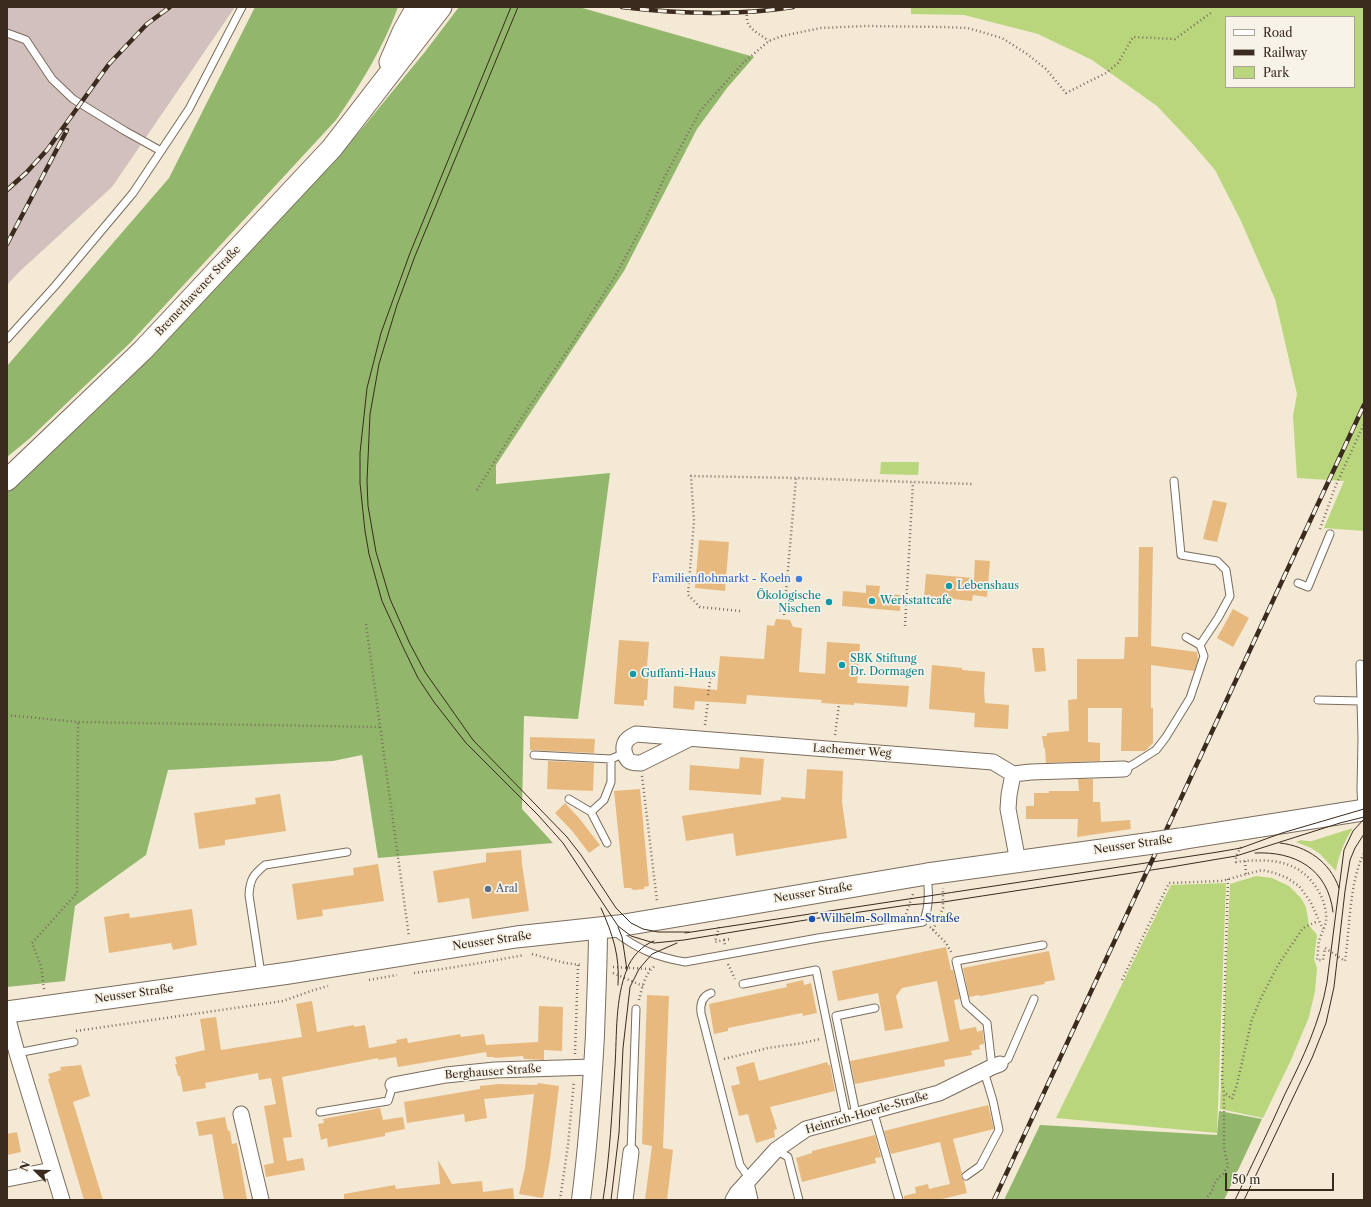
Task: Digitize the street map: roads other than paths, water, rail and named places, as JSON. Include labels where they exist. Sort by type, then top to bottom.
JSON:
[{"type":"main road","name":"Bremerhavener Straße","points":[[378,90],[403,32],[417,7]]},
{"type":"main road","name":"Bremerhavener Straße","points":[[7,480],[143,350],[332,148],[442,7]]},
{"type":"main road","name":"Neusser Straße","points":[[7,1012],[261,977],[516,937],[604,927],[935,880],[1018,862],[1180,839],[1363,810]]},
{"type":"street","name":"Lachemer Weg","points":[[618,756],[627,739],[636,734],[993,762],[1013,774]]},
{"type":"street","points":[[618,756],[634,763],[641,763],[689,739]]},
{"type":"street","points":[[1018,862],[1008,809],[1013,774],[1124,769]]},
{"type":"street","points":[[581,1200],[588,1145],[598,966],[604,927]]},
{"type":"street","points":[[7,1016],[62,1200]]},
{"type":"street","name":"Berghauser Straße","points":[[393,1085],[446,1075],[495,1070],[593,1067]]},
{"type":"street","name":"Heinrich-Hoerle-Straße","points":[[733,1200],[737,1193],[776,1150],[806,1129],[940,1093],[992,1067]]},
{"type":"street","points":[[241,1114],[261,1200]]},
{"type":"street","points":[[624,1200],[631,1152]]},
{"type":"street","points":[[7,1179],[52,1170]]},
{"type":"street","points":[[748,1181],[750,1200]]},
{"type":"lane","points":[[7,339],[56,286],[133,193],[189,109],[242,7]]},
{"type":"lane","points":[[7,33],[26,40],[52,79],[73,99],[161,151]]},
{"type":"lane","points":[[1174,481],[1181,555],[1217,561],[1226,570],[1230,596],[1218,618],[1200,645]]},
{"type":"lane","points":[[1298,582],[1308,587],[1330,534]]},
{"type":"lane","points":[[1124,769],[1156,750],[1166,737],[1190,698],[1204,656],[1200,645],[1186,637]]},
{"type":"lane","points":[[1360,664],[1362,738],[1360,790],[1363,810]]},
{"type":"lane","points":[[1318,700],[1361,702]]},
{"type":"lane","points":[[534,755],[618,756],[611,782],[604,800],[591,812]]},
{"type":"lane","points":[[569,799],[591,812],[606,843]]},
{"type":"lane","points":[[261,977],[249,895],[249,884],[254,874],[265,865],[347,852]]},
{"type":"lane","points":[[604,927],[640,949],[666,959],[685,962],[818,938],[923,922],[927,913],[929,888],[935,880]]},
{"type":"lane","points":[[966,1176],[980,1166],[999,1130],[993,1101],[992,1067],[986,1023],[966,1004],[956,961],[1043,944]]},
{"type":"lane","points":[[743,984],[816,970],[830,1036],[851,1116]]},
{"type":"lane","points":[[711,994],[705,996],[702,1001],[700,1006],[701,1013],[740,1165],[748,1181]]},
{"type":"lane","points":[[992,1067],[1008,1059],[1034,999]]},
{"type":"lane","points":[[851,1116],[836,1016],[875,1008]]},
{"type":"lane","points":[[631,1152],[636,1009]]},
{"type":"lane","points":[[17,1053],[74,1042]]},
{"type":"lane","points":[[320,1112],[388,1101],[393,1085]]},
{"type":"lane","points":[[873,1110],[899,1200]]},
{"type":"lane","points":[[776,1150],[788,1157],[800,1200]]},
{"type":"tram line","points":[[511,7],[410,253],[381,333],[367,388],[360,453],[360,483],[365,531],[369,554],[382,601],[418,678],[434,702],[466,743],[538,815],[563,843],[618,926],[631,936],[654,943],[684,940],[812,919],[908,905],[943,902],[1236,856],[1340,823],[1364,817]]},
{"type":"tram line","points":[[518,7],[415,256],[397,305],[379,364],[370,414],[367,481],[368,506],[376,552],[390,599],[410,644],[425,672],[473,740],[567,837],[581,855],[616,908],[631,923],[643,929],[658,932],[689,932]]},
{"type":"tram line","points":[[685,933],[1241,848],[1282,833],[1364,809]]},
{"type":"tram line","points":[[1235,1200],[1298,1067],[1315,1026],[1327,982],[1344,850],[1353,831],[1364,819]]},
{"type":"tram line","points":[[1244,1200],[1312,1058],[1326,1023],[1334,987],[1350,860],[1355,848],[1364,834]]},
{"type":"tram line","points":[[1280,843],[1299,848],[1316,857],[1330,870],[1339,888]]},
{"type":"tram line","points":[[1255,853],[1283,855],[1296,859],[1307,866],[1317,874],[1324,884],[1330,897],[1333,912]]},
{"type":"tram line","points":[[601,908],[609,927],[617,955],[618,985]]},
{"type":"tram line","points":[[618,927],[622,937],[627,970]]},
{"type":"tram line","points":[[603,1200],[610,1133],[617,1017],[620,992],[631,961],[641,949],[654,941]]},
{"type":"tram line","points":[[611,1200],[619,1133],[623,1048],[630,987],[639,969],[652,954],[677,943]]},
{"type":"railway","points":[[7,190],[26,173],[47,150],[109,64],[147,24],[170,7]]},
{"type":"railway","points":[[622,7],[708,13],[750,12],[793,7]]},
{"type":"railway","points":[[7,244],[67,130]]},
{"type":"railway","points":[[994,1200],[1364,405]]},
{"type":"place","name":"Familienflohmarkt - Koeln","points":[[799,579]]},
{"type":"place","name":"Lebenshaus","points":[[949,586]]},
{"type":"place","name":"Werkstattcafe","points":[[872,601]]},
{"type":"place","name":"Ökologische Nischen","points":[[829,602]]},
{"type":"place","name":"SBK Stiftung Dr. Dormagen","points":[[842,665]]},
{"type":"place","name":"Guffanti-Haus","points":[[633,674]]},
{"type":"place","name":"Aral","points":[[488,889]]},
{"type":"place","name":"Wilhelm-Sollmann-Straße","points":[[812,919]]}]
